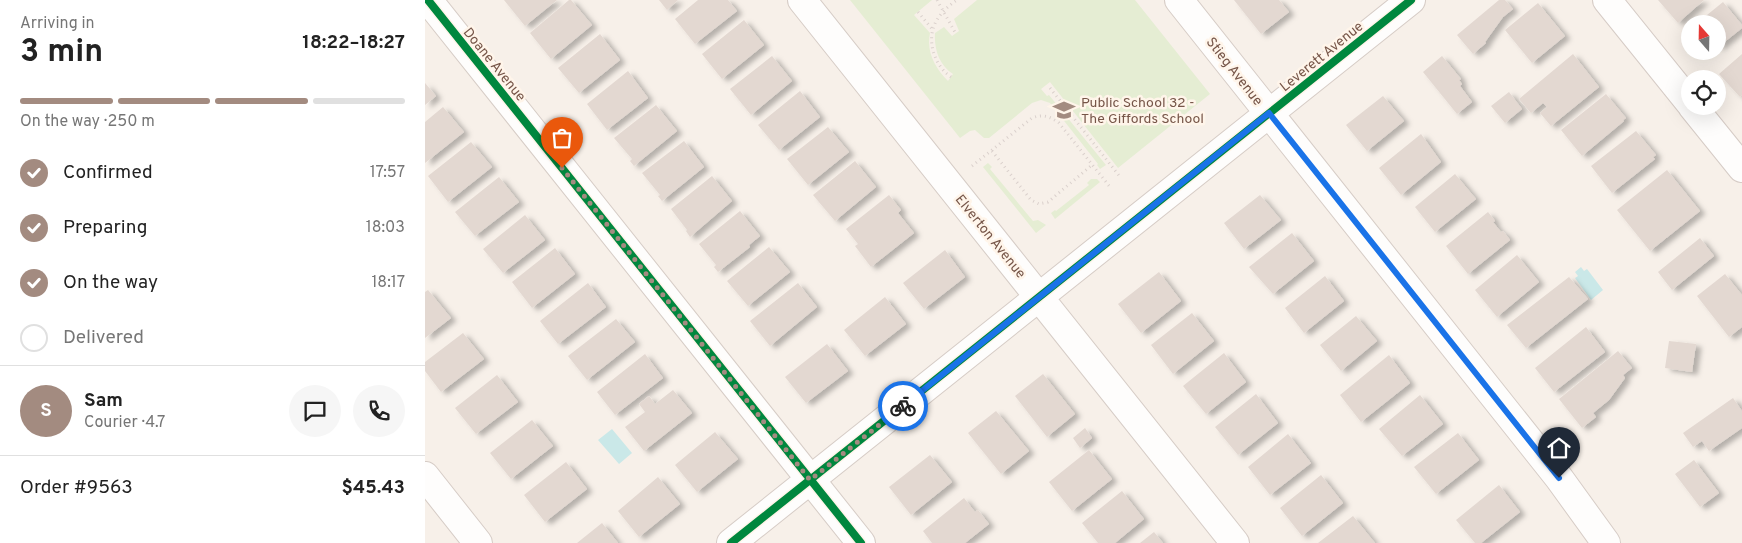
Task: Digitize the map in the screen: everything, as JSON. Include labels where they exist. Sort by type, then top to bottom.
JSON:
[{"type":"street","name":"Doane Avenue","points":[[428,0],[861,543]]},
{"type":"street","name":"Elverton Avenue","points":[[802,0],[1235,543]]},
{"type":"street","name":"Stieg Avenue","points":[[1179,0],[1559,478],[1606,543]]},
{"type":"street","name":"Leverett Avenue","points":[[731,543],[1411,0]]},
{"type":"street","points":[[1607,0],[1681,92]]},
{"type":"street","points":[[1699,115],[1742,168]]},
{"type":"street","points":[[425,476],[478,543]]},
{"type":"path","points":[[937,0],[956,34]]},
{"type":"path","points":[[951,77],[942,69],[935,56],[932,47],[933,30],[934,25],[943,12],[957,0]]},
{"type":"path","points":[[918,12],[933,30]]},
{"type":"path","points":[[1049,88],[1121,178]]},
{"type":"path","points":[[972,166],[1031,118],[1042,115],[1049,116],[1059,123],[1110,187]]},
{"type":"path","points":[[992,151],[1031,200],[1039,204],[1048,202],[1092,165]]},
{"type":"green space","name":"Public School 32 - The Giffords School","points":[[850,0],[932,0],[914,15],[930,33],[929,47],[933,59],[939,71],[948,81],[953,74],[944,66],[938,56],[935,45],[935,33],[944,27],[952,36],[959,31],[954,19],[977,0],[1135,0],[1210,94],[1118,168],[1050,82],[1041,89],[1047,96],[1049,95],[1106,165],[1100,169],[1050,103],[1041,100],[1032,103],[989,138],[984,138],[975,130],[960,138]]},
{"type":"green space","points":[[988,163],[992,167],[990,169],[1033,221],[1038,220],[1046,225],[1036,233],[983,167]]},
{"type":"green space","points":[[1091,179],[1097,179],[1100,182],[1055,219],[1051,213],[1089,185],[1087,183]]},
{"type":"water","points":[[1581,267],[1584,271],[1587,269],[1603,290],[1591,300],[1575,278],[1578,276],[1575,272]]},
{"type":"water","points":[[612,429],[632,453],[619,464],[598,440]]},
{"type":"building","points":[[504,0],[557,0],[525,26]]},
{"type":"building","points":[[569,0],[592,25],[551,59],[530,33]]},
{"type":"building","points":[[659,0],[678,0],[667,10]]},
{"type":"building","points":[[698,0],[728,0],[737,11],[695,44],[675,19]]},
{"type":"building","points":[[1234,0],[1279,0],[1289,12],[1261,34]]},
{"type":"building","points":[[1499,0],[1505,0],[1513,9],[1503,17],[1486,43],[1473,54],[1457,35]]},
{"type":"building","points":[[1658,0],[1704,0],[1687,15],[1681,15],[1681,20],[1678,23]]},
{"type":"building","points":[[1723,2],[1742,25],[1742,28],[1726,41],[1726,15],[1707,15]]},
{"type":"building","points":[[1538,3],[1565,36],[1532,63],[1505,30]]},
{"type":"building","points":[[744,20],[764,45],[722,79],[702,54]]},
{"type":"building","points":[[600,34],[620,60],[579,93],[558,68]]},
{"type":"building","points":[[1573,54],[1599,87],[1551,126],[1540,113],[1547,107],[1543,103],[1531,113],[1519,99]]},
{"type":"building","points":[[1742,54],[1742,95],[1740,97],[1726,82],[1726,70],[1724,70]]},
{"type":"building","points":[[772,56],[792,81],[751,115],[730,89]]},
{"type":"building","points":[[1442,56],[1461,79],[1459,80],[1462,84],[1460,86],[1472,102],[1457,114],[1423,72]]},
{"type":"building","points":[[628,71],[648,98],[607,130],[587,104]]},
{"type":"building","points":[[425,83],[436,96],[425,105]]},
{"type":"building","points":[[800,91],[820,117],[779,150],[758,125]]},
{"type":"building","points":[[1509,92],[1522,109],[1505,123],[1491,106]]},
{"type":"building","points":[[1606,94],[1626,118],[1582,156],[1561,130]]},
{"type":"building","points":[[1383,96],[1404,121],[1367,151],[1346,125]]},
{"type":"building","points":[[656,105],[677,131],[634,166],[630,161],[632,159],[614,138]]},
{"type":"building","points":[[443,107],[464,132],[425,163],[425,122]]},
{"type":"building","points":[[828,127],[849,152],[808,185],[787,159]]},
{"type":"building","points":[[1636,131],[1656,155],[1653,157],[1655,159],[1612,193],[1591,166]]},
{"type":"building","points":[[1421,134],[1441,162],[1401,195],[1379,168]]},
{"type":"building","points":[[684,141],[704,167],[662,201],[658,196],[660,195],[642,173]]},
{"type":"building","points":[[471,142],[492,167],[448,202],[428,176]]},
{"type":"building","points":[[855,161],[876,187],[835,221],[813,195]]},
{"type":"building","points":[[1667,170],[1700,211],[1650,251],[1617,210]]},
{"type":"building","points":[[1455,174],[1476,199],[1435,232],[1415,207]]},
{"type":"building","points":[[712,176],[732,201],[690,237],[671,209]]},
{"type":"building","points":[[499,177],[519,202],[475,236],[455,212]]},
{"type":"building","points":[[889,195],[901,210],[898,213],[914,233],[871,267],[855,246],[858,244],[846,229]]},
{"type":"building","points":[[1260,195],[1281,220],[1244,249],[1224,223]]},
{"type":"building","points":[[740,211],[760,236],[749,245],[750,247],[718,272],[714,267],[716,265],[699,244]]},
{"type":"building","points":[[1488,212],[1495,221],[1493,222],[1510,240],[1468,274],[1446,246]]},
{"type":"building","points":[[525,215],[545,240],[503,273],[483,249]]},
{"type":"building","points":[[1292,233],[1314,261],[1273,294],[1249,267]]},
{"type":"building","points":[[1700,238],[1714,256],[1672,290],[1658,272]]},
{"type":"building","points":[[769,247],[790,272],[748,306],[727,281]]},
{"type":"building","points":[[555,248],[575,274],[532,308],[512,282]]},
{"type":"building","points":[[945,250],[965,277],[924,309],[903,283]]},
{"type":"building","points":[[1517,255],[1539,282],[1497,317],[1475,290]]},
{"type":"building","points":[[1159,272],[1181,301],[1141,333],[1118,304]]},
{"type":"building","points":[[1725,274],[1742,295],[1742,327],[1729,337],[1697,296]]},
{"type":"building","points":[[1325,276],[1344,301],[1304,333],[1285,308]]},
{"type":"building","points":[[1569,277],[1588,299],[1526,348],[1507,325]]},
{"type":"building","points":[[588,283],[606,307],[558,344],[540,321]]},
{"type":"building","points":[[798,283],[817,307],[770,346],[750,321]]},
{"type":"building","points":[[428,290],[451,318],[425,338],[425,292]]},
{"type":"building","points":[[885,297],[906,324],[865,356],[844,330]]},
{"type":"building","points":[[1192,313],[1214,341],[1173,374],[1151,345]]},
{"type":"building","points":[[1356,316],[1377,341],[1341,371],[1320,345]]},
{"type":"building","points":[[616,319],[635,342],[587,380],[568,356]]},
{"type":"building","points":[[1586,327],[1605,352],[1554,392],[1535,368]]},
{"type":"building","points":[[463,333],[484,359],[441,392],[425,371],[425,362]]},
{"type":"building","points":[[1669,341],[1696,344],[1692,372],[1665,368]]},
{"type":"building","points":[[827,344],[848,371],[806,403],[785,377]]},
{"type":"building","points":[[1618,351],[1632,368],[1623,375],[1625,378],[1609,400],[1593,413],[1596,417],[1582,428],[1559,399]]},
{"type":"building","points":[[1224,353],[1246,382],[1206,414],[1183,386]]},
{"type":"building","points":[[645,354],[663,378],[615,415],[597,392]]},
{"type":"building","points":[[1389,355],[1410,383],[1361,422],[1340,395]]},
{"type":"building","points":[[1043,374],[1075,414],[1047,437],[1015,396]]},
{"type":"building","points":[[497,375],[518,402],[476,434],[455,408]]},
{"type":"building","points":[[673,390],[692,413],[644,451],[625,427],[645,412],[639,404],[649,396],[655,404]]},
{"type":"building","points":[[1256,394],[1278,423],[1238,455],[1215,427]]},
{"type":"building","points":[[1420,395],[1443,424],[1402,456],[1379,429]]},
{"type":"building","points":[[1733,398],[1742,411],[1742,428],[1709,451],[1702,441],[1693,447],[1683,433]]},
{"type":"building","points":[[996,411],[1029,451],[1001,474],[968,433]]},
{"type":"building","points":[[532,420],[553,446],[511,479],[490,453]]},
{"type":"building","points":[[1085,428],[1092,438],[1080,448],[1073,438]]},
{"type":"building","points":[[715,432],[738,459],[697,492],[675,465]]},
{"type":"building","points":[[1458,433],[1479,460],[1436,494],[1414,467]]},
{"type":"building","points":[[1288,434],[1311,463],[1270,495],[1248,467]]},
{"type":"building","points":[[1089,450],[1112,479],[1072,511],[1049,482]]},
{"type":"building","points":[[930,455],[952,482],[911,515],[889,487]]},
{"type":"building","points":[[1694,460],[1719,493],[1700,507],[1675,474]]},
{"type":"building","points":[[566,462],[587,489],[545,522],[524,495]]},
{"type":"building","points":[[1321,475],[1343,503],[1302,536],[1280,508]]},
{"type":"building","points":[[658,477],[680,504],[639,537],[618,511]]},
{"type":"building","points":[[1499,485],[1520,512],[1481,543],[1475,543],[1456,520]]},
{"type":"building","points":[[1122,491],[1144,519],[1115,543],[1098,543],[1082,523]]},
{"type":"building","points":[[964,498],[975,512],[978,510],[989,524],[965,543],[932,543],[923,531]]},
{"type":"building","points":[[1353,516],[1375,543],[1318,543]]},
{"type":"building","points":[[602,523],[618,543],[577,543]]},
{"type":"building","points":[[1154,532],[1163,543],[1140,543]]},
{"type":"cycle path","points":[[428,0],[861,543]]},
{"type":"cycle path","points":[[731,543],[1411,0]]},
{"type":"way so far","points":[[562,168],[810,480],[903,406]]},
{"type":"place","name":"Public School 32 - The Giffords School","points":[[1064,110]]},
{"type":"route","points":[[903,406],[1269,113],[1559,478]]}]
